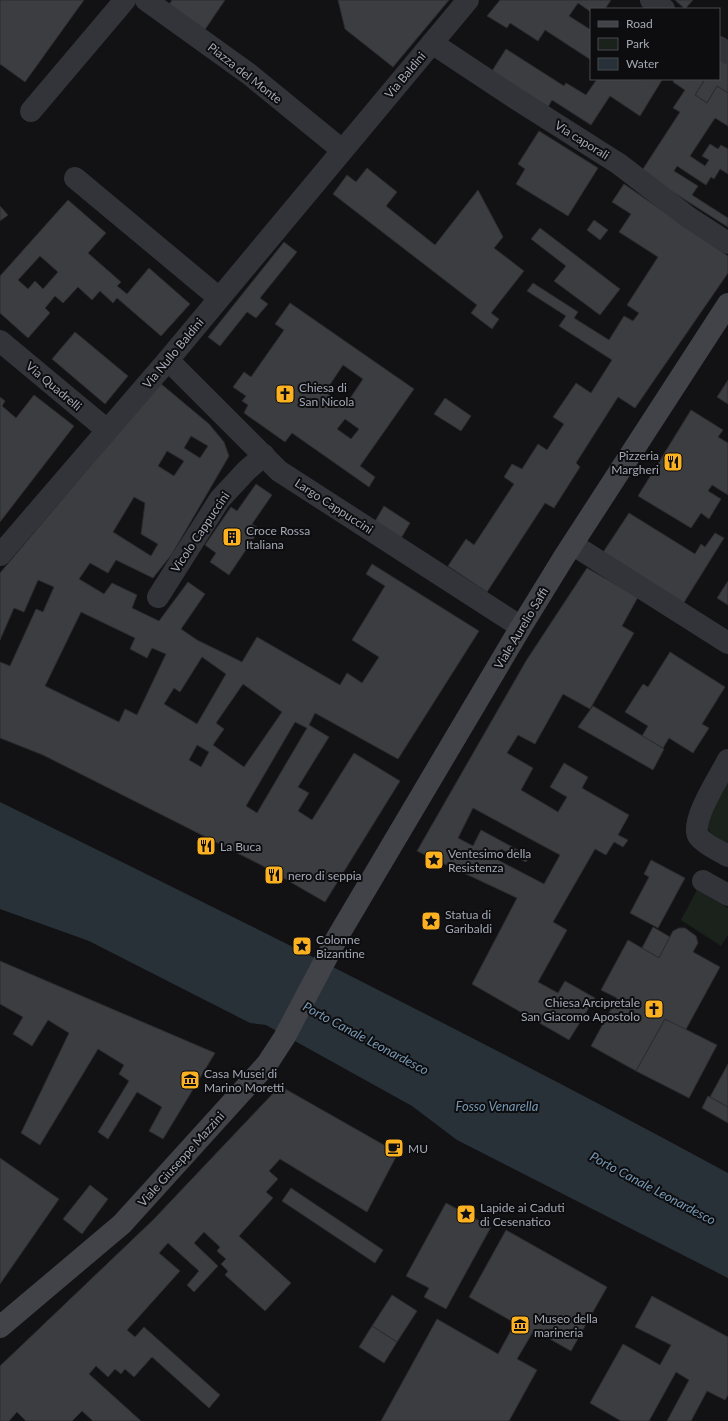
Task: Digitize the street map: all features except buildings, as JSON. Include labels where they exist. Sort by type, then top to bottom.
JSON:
[{"type":"street","points":[[31,111],[125,0]]},
{"type":"street","name":"Piazza del Monte","points":[[146,0],[250,74],[342,150]]},
{"type":"street","name":"Via Baldini","points":[[342,150],[468,0]]},
{"type":"street","points":[[651,0],[663,8]]},
{"type":"street","name":"Via caporali","points":[[432,43],[619,164],[688,217],[728,243]]},
{"type":"street","name":"Via Nullo Baldini","points":[[0,554],[168,360],[342,150]]},
{"type":"street","points":[[75,178],[218,298]]},
{"type":"street","name":"Viale Aurelio Saffi","points":[[326,959],[521,627],[564,557],[728,304]]},
{"type":"street","name":"Via Quadrelli","points":[[0,341],[107,430]]},
{"type":"street","name":"Largo Cappuccini","points":[[168,360],[279,471],[521,627]]},
{"type":"street","name":"Vicolo Cappuccini","points":[[158,597],[220,499],[246,471],[264,455]]},
{"type":"street","points":[[582,551],[728,643]]},
{"type":"street","points":[[728,760],[701,811],[697,832],[699,838],[728,856]]},
{"type":"street","points":[[703,881],[728,895]]},
{"type":"street","name":"Viale Giuseppe Mazzini","points":[[0,1327],[122,1224],[267,1064],[284,1038],[326,959]]},
{"type":"green space","points":[[728,780],[728,846],[712,835],[708,829],[707,822],[716,799]]},
{"type":"green space","points":[[697,890],[728,908],[728,935],[721,946],[681,920]]},
{"type":"water","name":"Fosso Venarella","points":[[0,802],[457,1030],[728,1173],[728,1278],[457,1140],[412,1106],[266,1025],[250,1023],[89,941],[0,909]]},
{"type":"place","name":"Chiesa di San Nicola","points":[[285,394]]},
{"type":"place","name":"Pizzeria Margheri","points":[[673,462]]},
{"type":"place","name":"Croce Rossa Italiana","points":[[232,537]]},
{"type":"place","name":"La Buca","points":[[206,846]]},
{"type":"place","name":"Ventesimo della Resistenza","points":[[434,860]]},
{"type":"place","name":"nero di seppia","points":[[274,875]]},
{"type":"place","name":"Statua di Garibaldi","points":[[431,921]]},
{"type":"place","name":"Colonne Bizantine","points":[[302,946]]},
{"type":"place","name":"Chiesa Arcipretale San Giacomo Apostolo","points":[[654,1009]]},
{"type":"place","name":"Casa Musei di Marino Moretti","points":[[190,1080]]},
{"type":"place","name":"MU","points":[[394,1148]]},
{"type":"place","name":"Lapide ai Caduti di Cesenatico","points":[[466,1214]]},
{"type":"place","name":"Museo della marineria","points":[[520,1325]]},
{"type":"water label","name":"Porto Canale Leonardesco","points":[[366,1038]]},
{"type":"water label","name":"Porto Canale Leonardesco","points":[[653,1188]]}]
